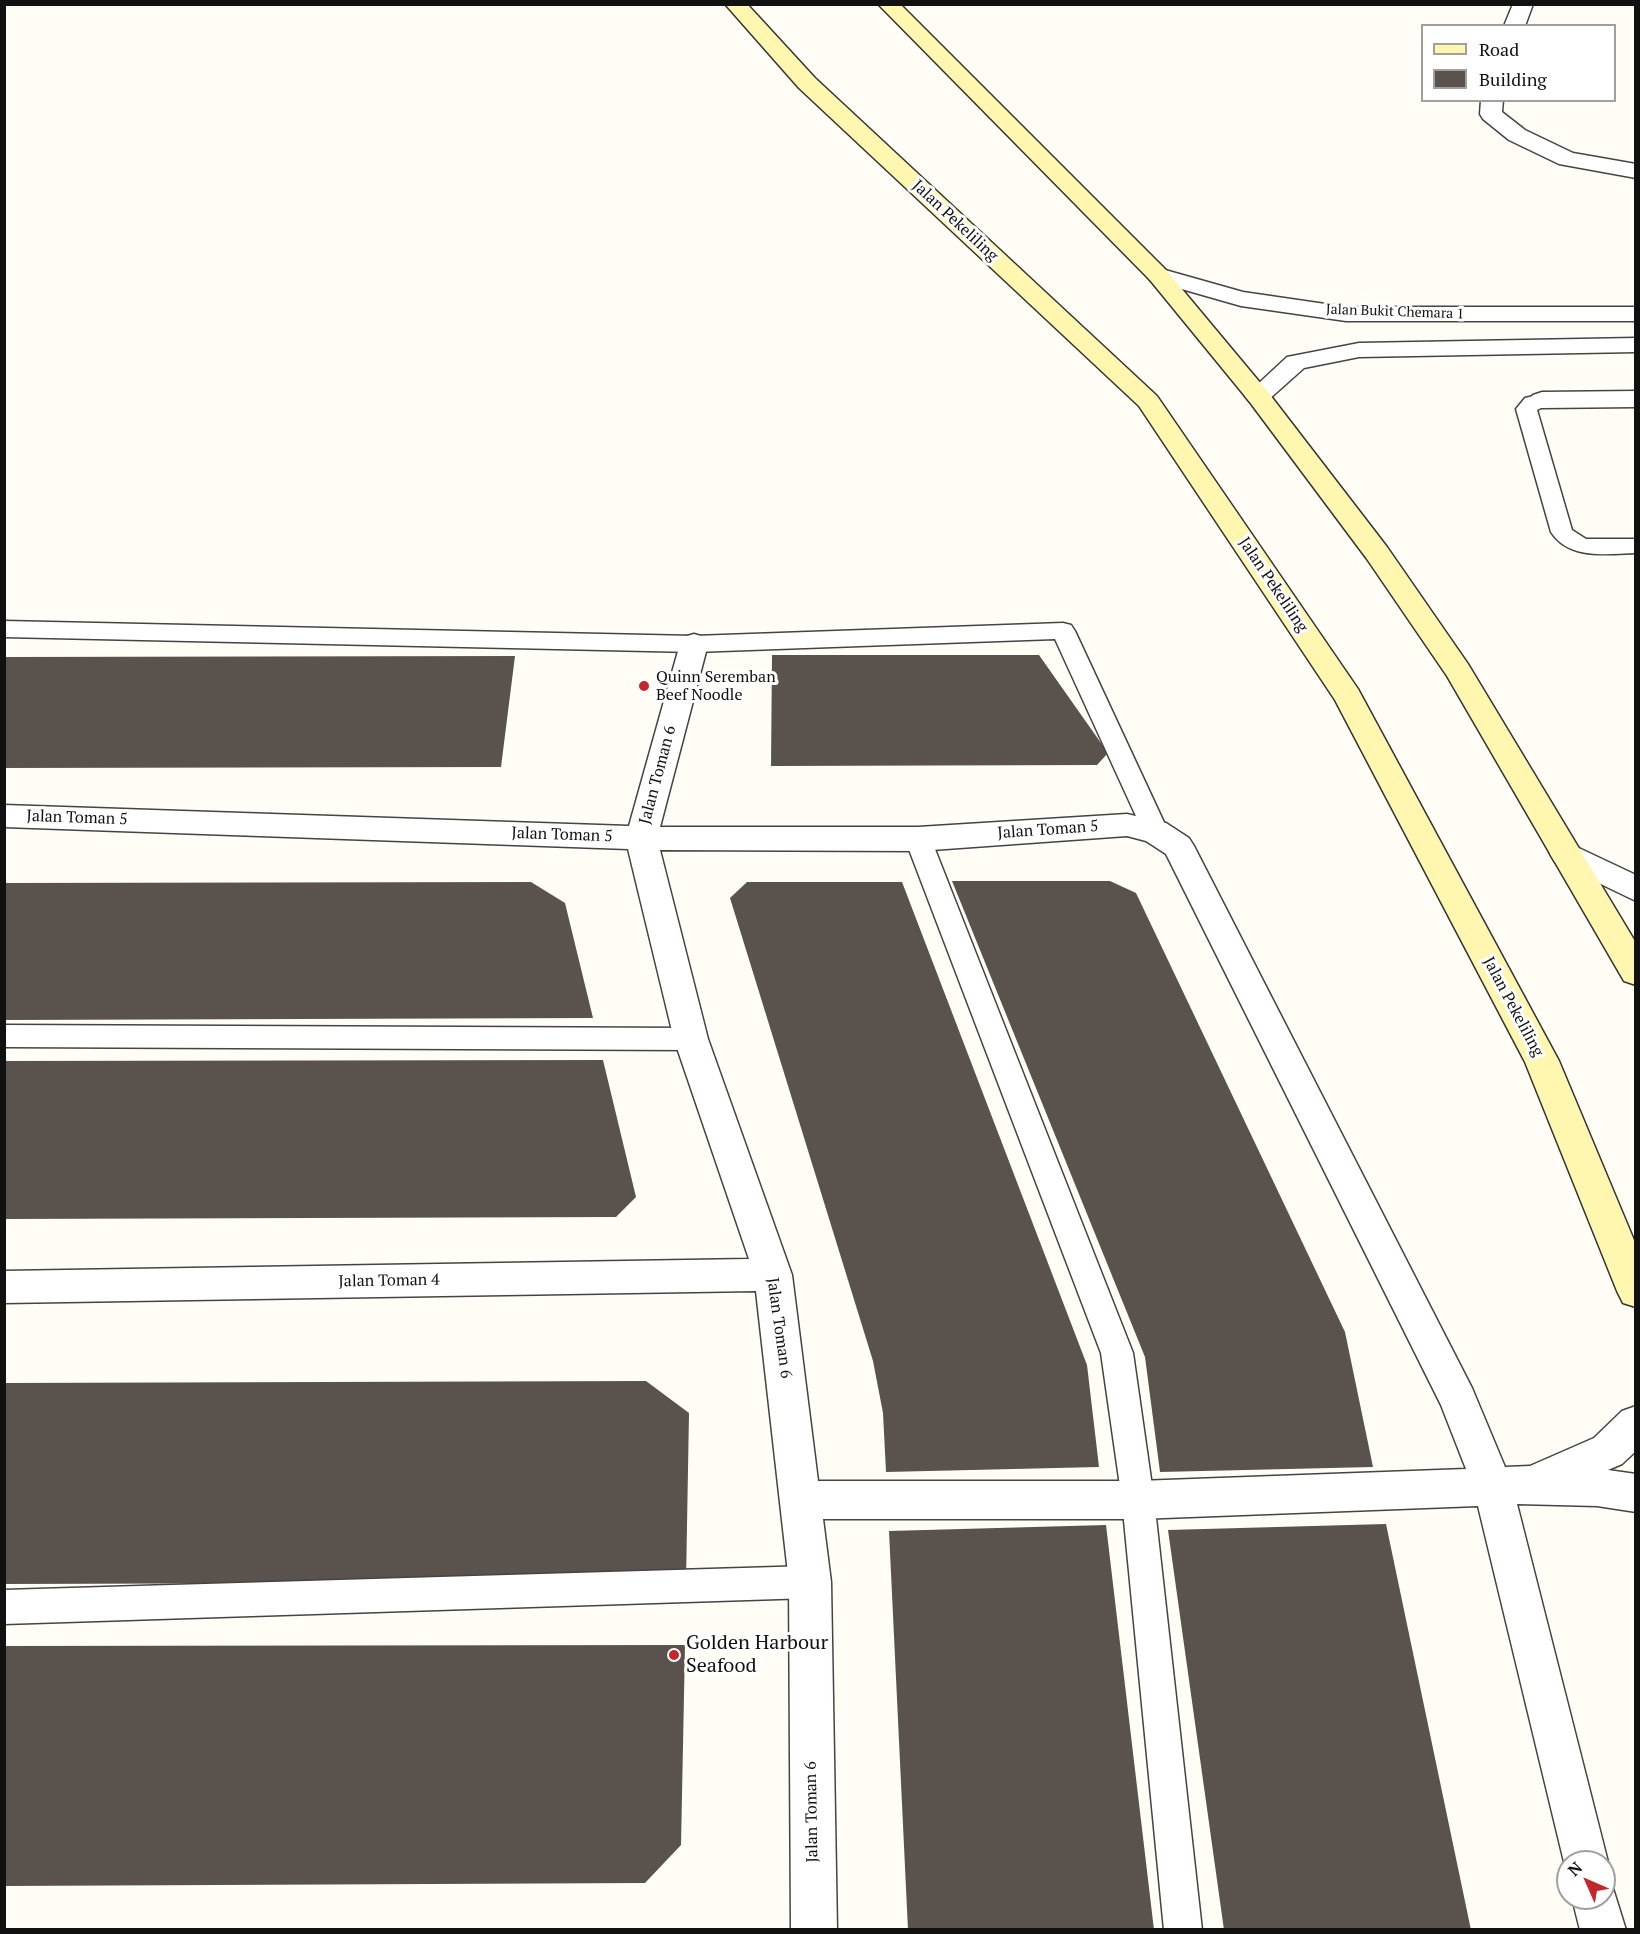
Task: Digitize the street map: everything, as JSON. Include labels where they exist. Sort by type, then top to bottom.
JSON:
[{"type":"street","name":"Jalan Pekeliling","points":[[735,4],[807,83],[1148,401],[1348,696],[1542,1061],[1635,1291]]},
{"type":"street","points":[[888,4],[1158,275],[1258,396],[1377,553],[1458,671],[1635,972]]},
{"type":"street","points":[[1515,24],[1523,4]]},
{"type":"street","points":[[1492,102],[1491,114],[1517,135],[1537,145],[1567,159],[1635,171]]},
{"type":"street","name":"Jalan Bukit Chemara 1","points":[[1158,275],[1241,299],[1346,314],[1635,314]]},
{"type":"street","points":[[1258,396],[1296,362],[1359,350],[1635,345]]},
{"type":"street","points":[[1542,400],[1635,399]]},
{"type":"street","name":"Jalan Toman 6","points":[[694,644],[641,838],[691,1039],[773,1275],[802,1500],[810,1582],[814,1929]]},
{"type":"street","name":"Jalan Toman 5","points":[[4,816],[641,838],[918,839],[1127,825],[1155,831]]},
{"type":"street","points":[[1155,831],[1178,846],[1458,1400],[1513,1486],[1584,1850]]},
{"type":"street","points":[[1566,854],[1635,889]]},
{"type":"street","name":"Jalan Toman 4","points":[[4,1287],[773,1275]]},
{"type":"street","points":[[1513,1486],[1608,1451],[1635,1424]]},
{"type":"street","points":[[802,1500],[1137,1500],[1513,1486],[1597,1487],[1635,1493]]},
{"type":"street","points":[[1598,1910],[1603,1929]]},
{"type":"lane","points":[[1542,400],[1532,402],[1526,409],[1562,532],[1568,540],[1583,546],[1635,546]]},
{"type":"lane","points":[[4,629],[694,644],[1064,631],[1155,831]]},
{"type":"lane","points":[[918,839],[1117,1353],[1137,1500],[1183,1929]]},
{"type":"lane","points":[[4,1036],[691,1039]]},
{"type":"lane","points":[[4,1607],[810,1582]]},
{"type":"building","points":[[772,655],[1039,655],[1108,753],[1097,765],[771,766]]},
{"type":"building","points":[[515,656],[501,767],[4,768],[4,657]]},
{"type":"building","points":[[952,881],[1110,881],[1136,893],[1345,1332],[1373,1467],[1160,1472],[1145,1357]]},
{"type":"building","points":[[531,882],[565,903],[593,1018],[4,1020],[4,883]]},
{"type":"building","points":[[747,882],[902,882],[1087,1365],[1099,1467],[886,1472],[883,1413],[873,1361],[730,898]]},
{"type":"building","points":[[603,1060],[636,1197],[616,1217],[5,1219],[5,1061]]},
{"type":"building","points":[[646,1381],[689,1413],[686,1582],[4,1584],[4,1383]]},
{"type":"building","points":[[1386,1524],[1471,1930],[1224,1930],[1168,1530]]},
{"type":"building","points":[[1106,1525],[1154,1930],[908,1930],[889,1531]]},
{"type":"building","points":[[685,1645],[681,1845],[645,1883],[4,1886],[4,1646]]},
{"type":"place","name":"Quinn Seremban Beef Noodle","points":[[644,686]]},
{"type":"place","name":"Golden Harbour Seafood","points":[[674,1655]]}]
